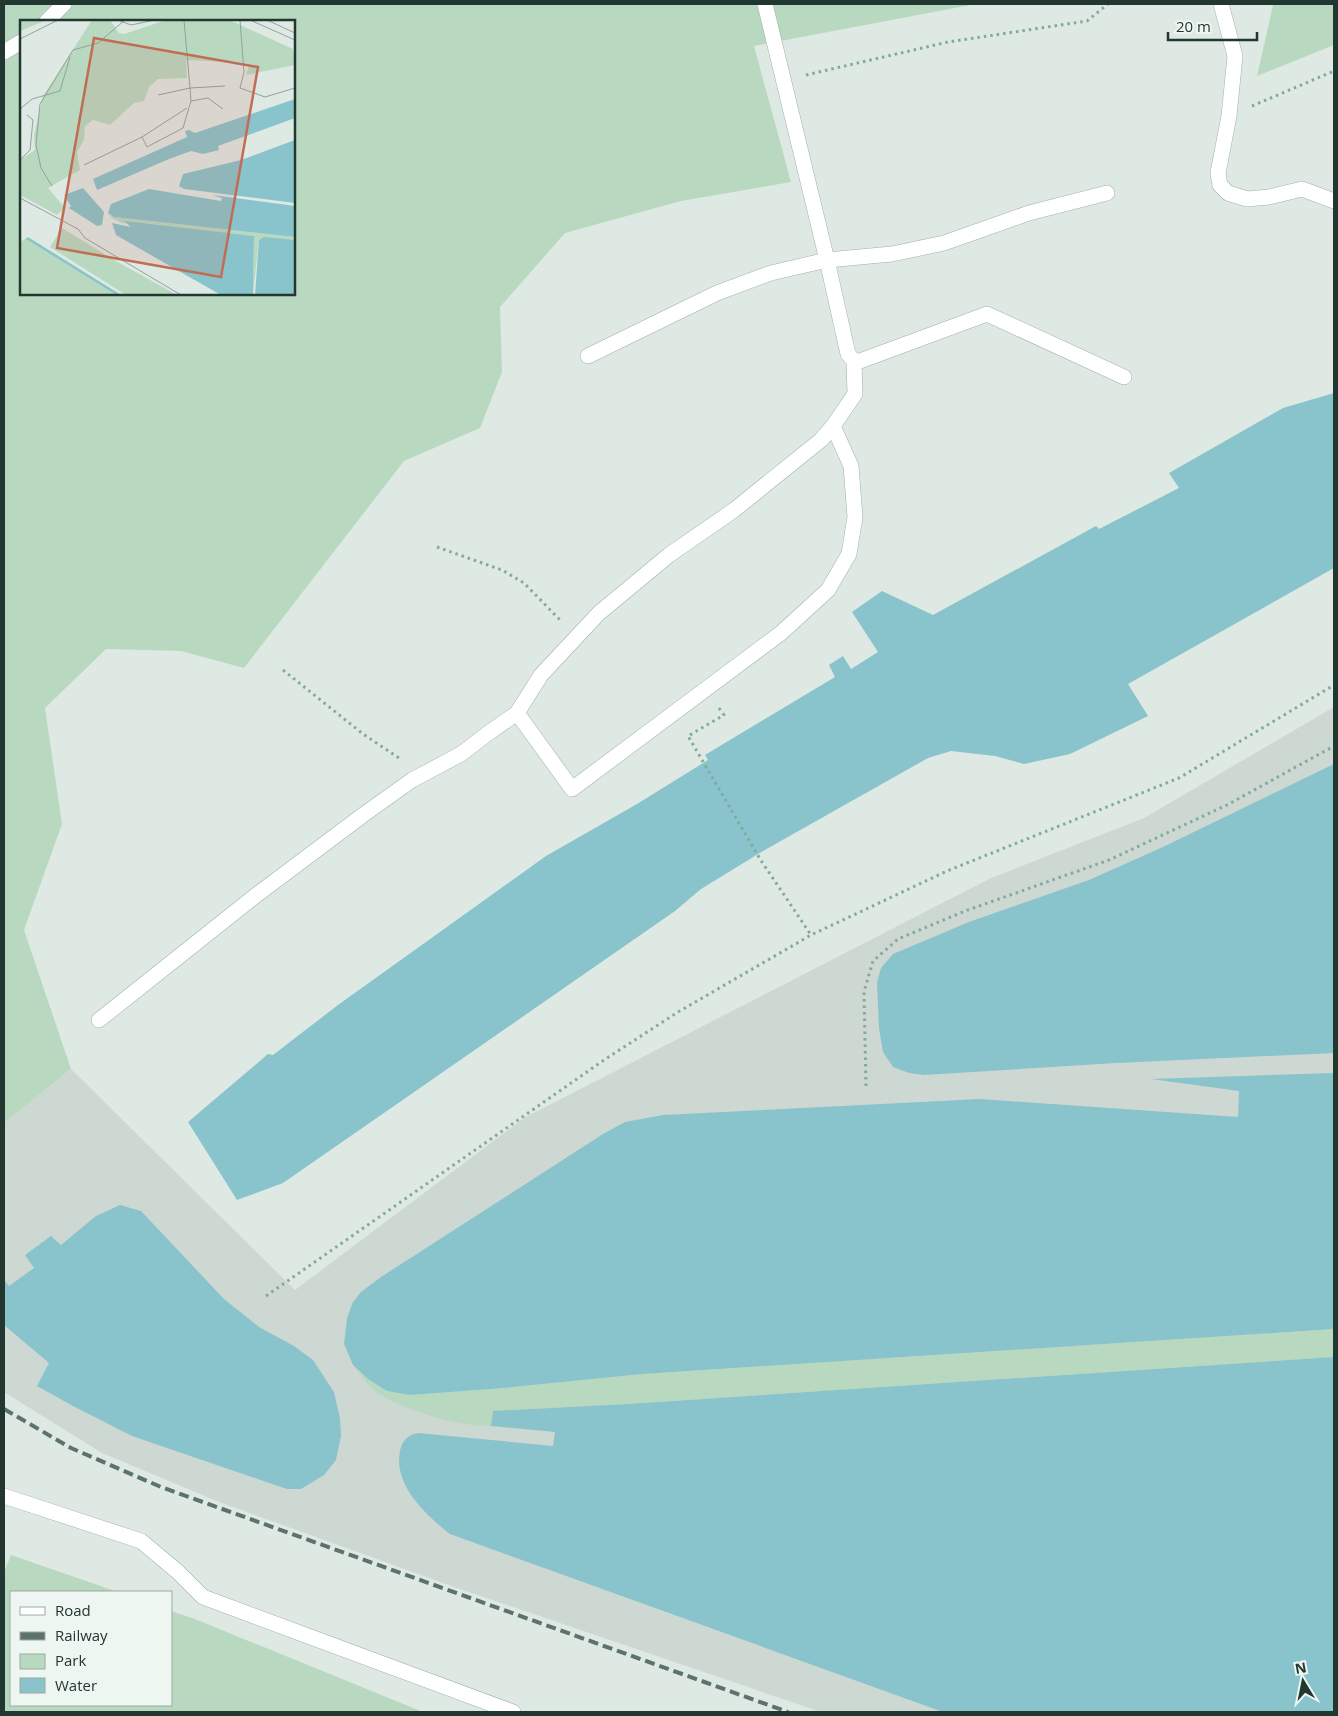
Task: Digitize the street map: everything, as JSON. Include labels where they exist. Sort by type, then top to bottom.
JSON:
[{"type":"lane","points":[[48,20],[64,4]]},
{"type":"lane","points":[[99,1020],[255,896],[370,810],[412,780],[461,754],[517,714],[541,675],[599,613],[662,560],[734,510],[820,440],[833,426],[854,394],[854,361],[848,354],[765,4]]},
{"type":"lane","points":[[1221,4],[1235,56],[1228,116],[1218,173],[1220,185],[1228,193],[1247,199],[1269,198],[1302,189],[1334,201]]},
{"type":"lane","points":[[4,52],[20,43]]},
{"type":"lane","points":[[588,356],[717,293],[771,273],[827,260],[892,254],[944,243],[1029,213],[1107,193]]},
{"type":"lane","points":[[854,361],[860,361],[987,314],[1124,377]]},
{"type":"lane","points":[[517,714],[572,789],[781,633],[828,590],[849,554],[855,517],[851,466],[833,426]]},
{"type":"lane","points":[[4,1496],[141,1540],[203,1597],[513,1712]]},
{"type":"path","points":[[783,80],[948,42],[1087,21],[1108,4]]},
{"type":"path","points":[[1228,116],[1334,71]]},
{"type":"path","points":[[437,547],[502,570],[524,583],[577,637]]},
{"type":"path","points":[[283,670],[363,734],[424,774]]},
{"type":"path","points":[[266,1296],[604,1060],[678,1012],[811,935],[947,872],[1179,778],[1334,685]]},
{"type":"path","points":[[707,688],[724,715],[688,736],[760,859],[811,935]]},
{"type":"path","points":[[866,1086],[864,992],[874,961],[898,939],[965,911],[1109,860],[1227,805],[1334,746]]},
{"type":"shaded area","points":[[1334,707],[1334,1712],[821,1712],[457,1588],[219,1502],[102,1453],[4,1392],[4,1123],[71,1069],[295,1290],[524,1118],[989,879],[1144,818]]},
{"type":"green space","points":[[4,4],[976,4],[754,46],[791,182],[681,201],[565,233],[500,307],[502,372],[480,428],[404,461],[244,668],[181,651],[106,649],[45,708],[62,824],[24,930],[71,1069],[4,1123]]},
{"type":"green space","points":[[1271,4],[1334,4],[1334,45],[1257,76],[1273,5]]},
{"type":"green space","points":[[1334,1329],[1334,1357],[628,1404],[493,1411],[491,1426],[464,1424],[400,1405],[376,1392],[353,1365],[368,1379],[387,1391],[410,1395],[504,1388],[642,1374]]},
{"type":"green space","points":[[11,1555],[115,1591],[10,1591],[10,1706],[172,1706],[172,1611],[423,1712],[4,1712],[4,1572]]},
{"type":"water","points":[[1334,393],[1334,568],[1128,684],[1148,716],[1070,754],[1024,764],[995,756],[951,751],[928,758],[763,851],[701,889],[675,911],[283,1183],[237,1200],[188,1122],[268,1054],[273,1055],[338,1005],[546,856],[637,804],[708,760],[705,755],[835,677],[829,665],[843,656],[851,669],[878,652],[852,612],[882,591],[933,615],[1096,526],[1099,529],[1179,488],[1169,473],[1283,408]]},
{"type":"water","points":[[1334,764],[1334,1053],[1116,1063],[924,1075],[909,1073],[893,1067],[883,1052],[879,1028],[877,983],[881,968],[893,954],[969,922],[1089,880],[1163,847]]},
{"type":"water","points":[[1334,1073],[1334,1329],[642,1374],[504,1388],[410,1395],[387,1391],[368,1379],[353,1365],[344,1344],[347,1318],[353,1302],[361,1292],[381,1277],[603,1134],[625,1122],[663,1115],[980,1099],[1238,1117],[1239,1091],[1151,1079]]},
{"type":"water","points":[[120,1205],[141,1211],[224,1299],[259,1327],[294,1346],[313,1360],[334,1392],[340,1418],[341,1436],[336,1460],[324,1475],[301,1489],[287,1489],[132,1436],[37,1386],[49,1363],[4,1325],[4,1280],[9,1286],[34,1268],[25,1255],[51,1236],[61,1245],[96,1216]]},
{"type":"water","points":[[1334,1357],[1334,1712],[943,1712],[450,1534],[431,1518],[413,1498],[401,1476],[399,1464],[402,1444],[408,1437],[418,1433],[553,1446],[555,1432],[491,1426],[493,1411],[628,1404]]},
{"type":"railway","points":[[4,1409],[71,1448],[161,1487],[788,1712]]}]
